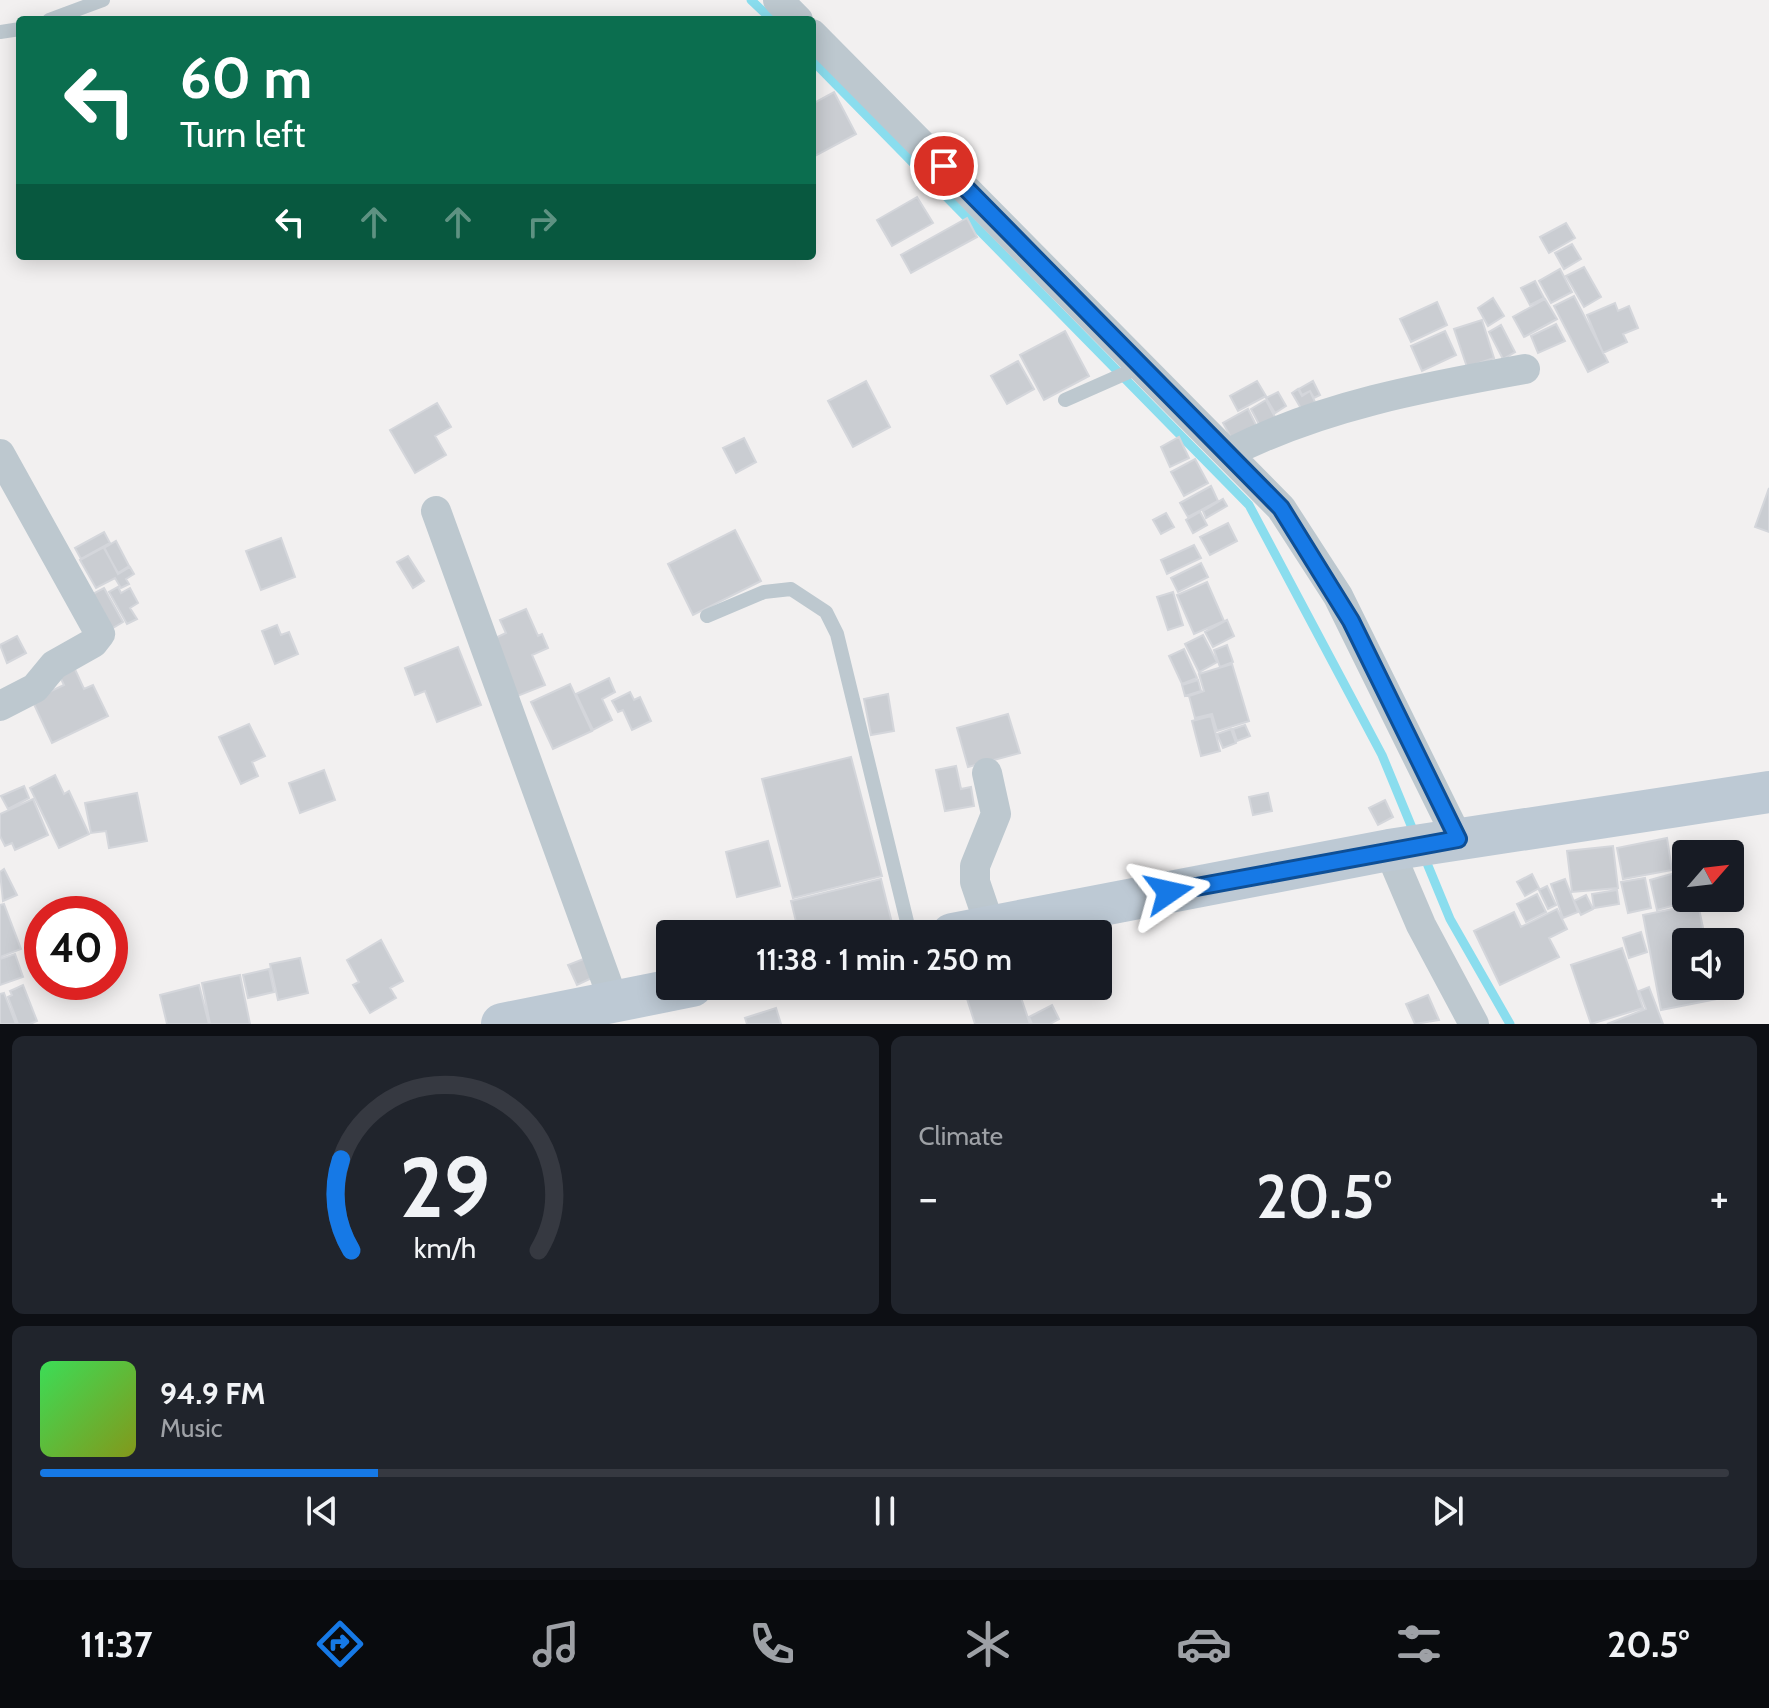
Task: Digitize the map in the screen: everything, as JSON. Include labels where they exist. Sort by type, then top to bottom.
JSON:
[{"type":"street","points":[[778,0],[794,16]]},
{"type":"street","points":[[816,38],[1281,508],[1338,596],[1458,839]]},
{"type":"street","points":[[1229,453],[1306,420],[1450,383],[1525,369]]},
{"type":"street","points":[[0,454],[100,634],[93,643],[54,665],[35,688],[0,706]]},
{"type":"street","points":[[436,511],[614,1002]]},
{"type":"street","points":[[972,920],[975,866],[996,814],[987,773]]},
{"type":"street","points":[[1023,920],[1389,850],[1769,792]]},
{"type":"street","points":[[1389,850],[1421,925],[1474,1024]]},
{"type":"street","points":[[502,1024],[656,993]]},
{"type":"lane","points":[[60,16],[103,0]]},
{"type":"lane","points":[[1065,400],[1142,365]]},
{"type":"lane","points":[[707,616],[764,592],[791,589],[826,612],[837,634],[907,920]]},
{"type":"building","points":[[834,92],[856,134],[816,155],[816,102]]},
{"type":"building","points":[[917,197],[933,223],[892,246],[877,220]]},
{"type":"building","points":[[967,218],[977,237],[911,273],[901,255]]},
{"type":"building","points":[[1566,223],[1575,238],[1549,253],[1540,237]]},
{"type":"building","points":[[1572,244],[1581,259],[1564,269],[1555,253]]},
{"type":"building","points":[[1584,267],[1601,297],[1584,307],[1566,276]]},
{"type":"building","points":[[1560,269],[1572,292],[1551,303],[1539,281]]},
{"type":"building","points":[[1535,281],[1544,298],[1530,305],[1521,288]]},
{"type":"building","points":[[1574,296],[1608,362],[1588,372],[1554,306]]},
{"type":"building","points":[[1493,298],[1504,316],[1488,326],[1478,308]]},
{"type":"building","points":[[1545,299],[1557,319],[1524,337],[1513,317]]},
{"type":"building","points":[[1437,302],[1447,325],[1411,342],[1400,319]]},
{"type":"building","points":[[1615,303],[1618,311],[1629,306],[1638,328],[1623,334],[1627,342],[1603,353],[1587,315]]},
{"type":"building","points":[[1482,320],[1494,358],[1467,367],[1454,329]]},
{"type":"building","points":[[1556,324],[1565,341],[1538,353],[1531,336]]},
{"type":"building","points":[[1501,325],[1515,352],[1503,359],[1489,332]]},
{"type":"building","points":[[1065,331],[1089,376],[1044,400],[1020,355]]},
{"type":"building","points":[[1445,331],[1456,355],[1422,371],[1411,346]]},
{"type":"building","points":[[1018,361],[1034,389],[1007,404],[991,376]]},
{"type":"building","points":[[866,381],[890,427],[853,447],[828,401]]},
{"type":"building","points":[[1257,381],[1266,396],[1238,411],[1230,396]]},
{"type":"building","points":[[1313,381],[1320,395],[1314,398],[1310,391],[1302,395],[1299,389]]},
{"type":"building","points":[[1298,389],[1302,396],[1310,391],[1315,402],[1302,410],[1292,393]]},
{"type":"building","points":[[1278,392],[1286,406],[1275,413],[1266,398]]},
{"type":"building","points":[[1266,400],[1275,417],[1260,426],[1251,409]]},
{"type":"building","points":[[437,403],[451,427],[435,436],[446,455],[415,473],[390,430]]},
{"type":"building","points":[[1248,409],[1258,429],[1234,443],[1223,423]]},
{"type":"building","points":[[1179,437],[1189,458],[1170,467],[1161,447]]},
{"type":"building","points":[[744,438],[756,462],[736,473],[723,448]]},
{"type":"building","points":[[1195,459],[1208,483],[1184,496],[1171,472]]},
{"type":"building","points":[[1211,486],[1218,501],[1188,517],[1180,503]]},
{"type":"building","points":[[1769,488],[1769,532],[1755,527]]},
{"type":"building","points":[[1223,499],[1227,506],[1206,518],[1203,511]]},
{"type":"building","points":[[1200,512],[1207,525],[1193,533],[1186,520]]},
{"type":"building","points":[[1166,513],[1174,527],[1161,534],[1153,520]]},
{"type":"building","points":[[1228,523],[1237,541],[1210,555],[1200,537]]},
{"type":"building","points":[[735,530],[761,581],[693,615],[668,564]]},
{"type":"building","points":[[104,532],[110,543],[81,559],[75,548]]},
{"type":"building","points":[[281,538],[295,577],[261,590],[246,551]]},
{"type":"building","points":[[116,541],[129,566],[118,573],[104,548]]},
{"type":"building","points":[[1194,545],[1201,558],[1167,574],[1161,560]]},
{"type":"building","points":[[104,547],[118,574],[130,567],[134,574],[126,579],[129,584],[121,588],[115,578],[96,588],[80,560]]},
{"type":"building","points":[[408,556],[424,581],[413,588],[397,562]]},
{"type":"building","points":[[1201,563],[1208,577],[1178,592],[1171,578]]},
{"type":"building","points":[[1207,582],[1224,621],[1194,634],[1177,595]]},
{"type":"building","points":[[118,587],[121,593],[130,588],[138,603],[130,608],[137,619],[127,624],[109,592]]},
{"type":"building","points":[[104,588],[123,622],[106,632],[87,597]]},
{"type":"building","points":[[1173,592],[1183,625],[1168,630],[1157,597]]},
{"type":"building","points":[[526,609],[538,636],[542,634],[548,648],[532,655],[545,685],[510,699],[491,640],[506,633],[500,620]]},
{"type":"building","points":[[1227,620],[1234,636],[1213,647],[1205,632]]},
{"type":"building","points":[[277,625],[281,635],[289,632],[298,654],[275,664],[262,631]]},
{"type":"building","points":[[1203,635],[1217,662],[1199,672],[1185,644]]},
{"type":"building","points":[[17,636],[26,653],[7,663],[0,645]]},
{"type":"building","points":[[1227,645],[1233,662],[1220,667],[1214,650]]},
{"type":"building","points":[[458,647],[481,705],[437,722],[425,691],[415,695],[405,668]]},
{"type":"building","points":[[1184,649],[1197,678],[1182,684],[1169,656]]},
{"type":"building","points":[[1232,664],[1249,721],[1217,731],[1212,714],[1195,718],[1189,696],[1204,691],[1199,674]]},
{"type":"building","points":[[73,665],[84,689],[93,685],[108,716],[52,743],[32,700],[64,685],[58,673]]},
{"type":"building","points":[[609,678],[615,692],[602,699],[612,720],[593,730],[576,694]]},
{"type":"building","points":[[1198,680],[1201,691],[1185,696],[1182,685]]},
{"type":"building","points":[[570,684],[592,731],[553,749],[531,702]]},
{"type":"building","points":[[630,692],[634,700],[640,697],[651,721],[632,730],[623,710],[618,712],[612,701]]},
{"type":"building","points":[[888,694],[894,731],[871,735],[864,699]]},
{"type":"building","points":[[1008,714],[1020,753],[968,767],[957,728]]},
{"type":"building","points":[[1211,716],[1220,751],[1201,756],[1192,721]]},
{"type":"building","points":[[249,724],[265,756],[252,762],[258,776],[241,784],[219,737]]},
{"type":"building","points":[[1245,725],[1250,736],[1237,741],[1233,729]]},
{"type":"building","points":[[1231,729],[1236,743],[1223,748],[1217,734]]},
{"type":"building","points":[[851,757],[882,876],[793,898],[762,779]]},
{"type":"building","points":[[956,766],[961,789],[971,787],[974,806],[945,811],[936,770]]},
{"type":"building","points":[[324,770],[335,800],[300,813],[289,783]]},
{"type":"building","points":[[55,775],[64,794],[69,791],[89,834],[59,848],[30,788]]},
{"type":"building","points":[[24,786],[29,798],[8,809],[1,796]]},
{"type":"building","points":[[137,793],[147,841],[109,848],[106,831],[91,833],[85,803]]},
{"type":"building","points":[[1268,793],[1272,811],[1253,815],[1249,797]]},
{"type":"building","points":[[33,799],[48,835],[15,850],[12,843],[5,846],[0,836],[0,814]]},
{"type":"building","points":[[1385,800],[1393,817],[1378,825],[1369,808]]},
{"type":"building","points":[[1667,838],[1672,870],[1623,879],[1617,848]]},
{"type":"building","points":[[768,841],[780,886],[737,897],[726,852]]},
{"type":"building","points":[[1613,846],[1618,888],[1572,892],[1567,851]]},
{"type":"building","points":[[4,869],[17,895],[3,901],[0,872]]},
{"type":"building","points":[[1532,874],[1539,888],[1525,896],[1517,882]]},
{"type":"building","points":[[1672,874],[1672,906],[1657,910],[1650,880]]},
{"type":"building","points":[[1645,878],[1651,908],[1628,913],[1621,882]]},
{"type":"building","points":[[881,879],[891,920],[796,920],[791,901]]},
{"type":"building","points":[[1565,879],[1578,912],[1563,918],[1551,884]]},
{"type":"building","points":[[1547,886],[1556,905],[1548,909],[1539,890]]},
{"type":"building","points":[[1617,890],[1619,904],[1594,908],[1592,894]]},
{"type":"building","points":[[1537,894],[1546,912],[1526,922],[1517,904]]},
{"type":"building","points":[[1586,895],[1593,909],[1581,915],[1574,901]]},
{"type":"building","points":[[4,904],[21,949],[0,957],[0,905]]},
{"type":"building","points":[[1557,909],[1567,929],[1549,938],[1559,957],[1500,985],[1474,931],[1514,912],[1521,927]]},
{"type":"building","points":[[1672,909],[1672,912],[1700,912],[1703,928],[1672,928],[1672,1000],[1712,1000],[1661,1010],[1643,915]]},
{"type":"building","points":[[1641,932],[1647,952],[1629,958],[1623,938]]},
{"type":"building","points":[[381,940],[403,981],[390,988],[396,998],[370,1013],[353,985],[359,982],[347,960]]},
{"type":"building","points":[[1622,948],[1643,1008],[1591,1024],[1571,965]]},
{"type":"building","points":[[15,954],[23,977],[0,985],[0,959]]},
{"type":"building","points":[[300,958],[308,993],[278,1000],[270,964]]},
{"type":"building","points":[[586,958],[594,977],[577,985],[568,965]]},
{"type":"building","points":[[269,969],[274,992],[248,998],[243,975]]},
{"type":"building","points":[[240,975],[250,1024],[210,1024],[202,983]]},
{"type":"building","points":[[23,985],[24,1000],[29,1000],[37,1021],[18,1024],[8,997],[12,995],[10,991]]},
{"type":"building","points":[[199,985],[209,1024],[167,1024],[160,995]]},
{"type":"building","points":[[1649,987],[1663,1024],[1607,1024],[1646,1009],[1639,991]]},
{"type":"building","points":[[4,993],[16,1024],[0,1024],[0,994]]},
{"type":"building","points":[[1428,995],[1439,1020],[1415,1024],[1406,1004]]},
{"type":"building","points":[[967,1000],[1022,1000],[1030,1024],[975,1024]]},
{"type":"building","points":[[1052,1005],[1059,1019],[1050,1024],[1032,1024],[1029,1017]]},
{"type":"building","points":[[776,1008],[781,1024],[747,1024],[745,1018]]},
{"type":"waterway","points":[[751,0],[768,16]]},
{"type":"waterway","points":[[816,64],[1249,505],[1382,755],[1415,835]]},
{"type":"waterway","points":[[1424,856],[1450,919],[1510,1024]]},
{"type":"route","points":[[944,166],[1245,467],[1281,508],[1338,596],[1458,839],[1169,892]]}]
